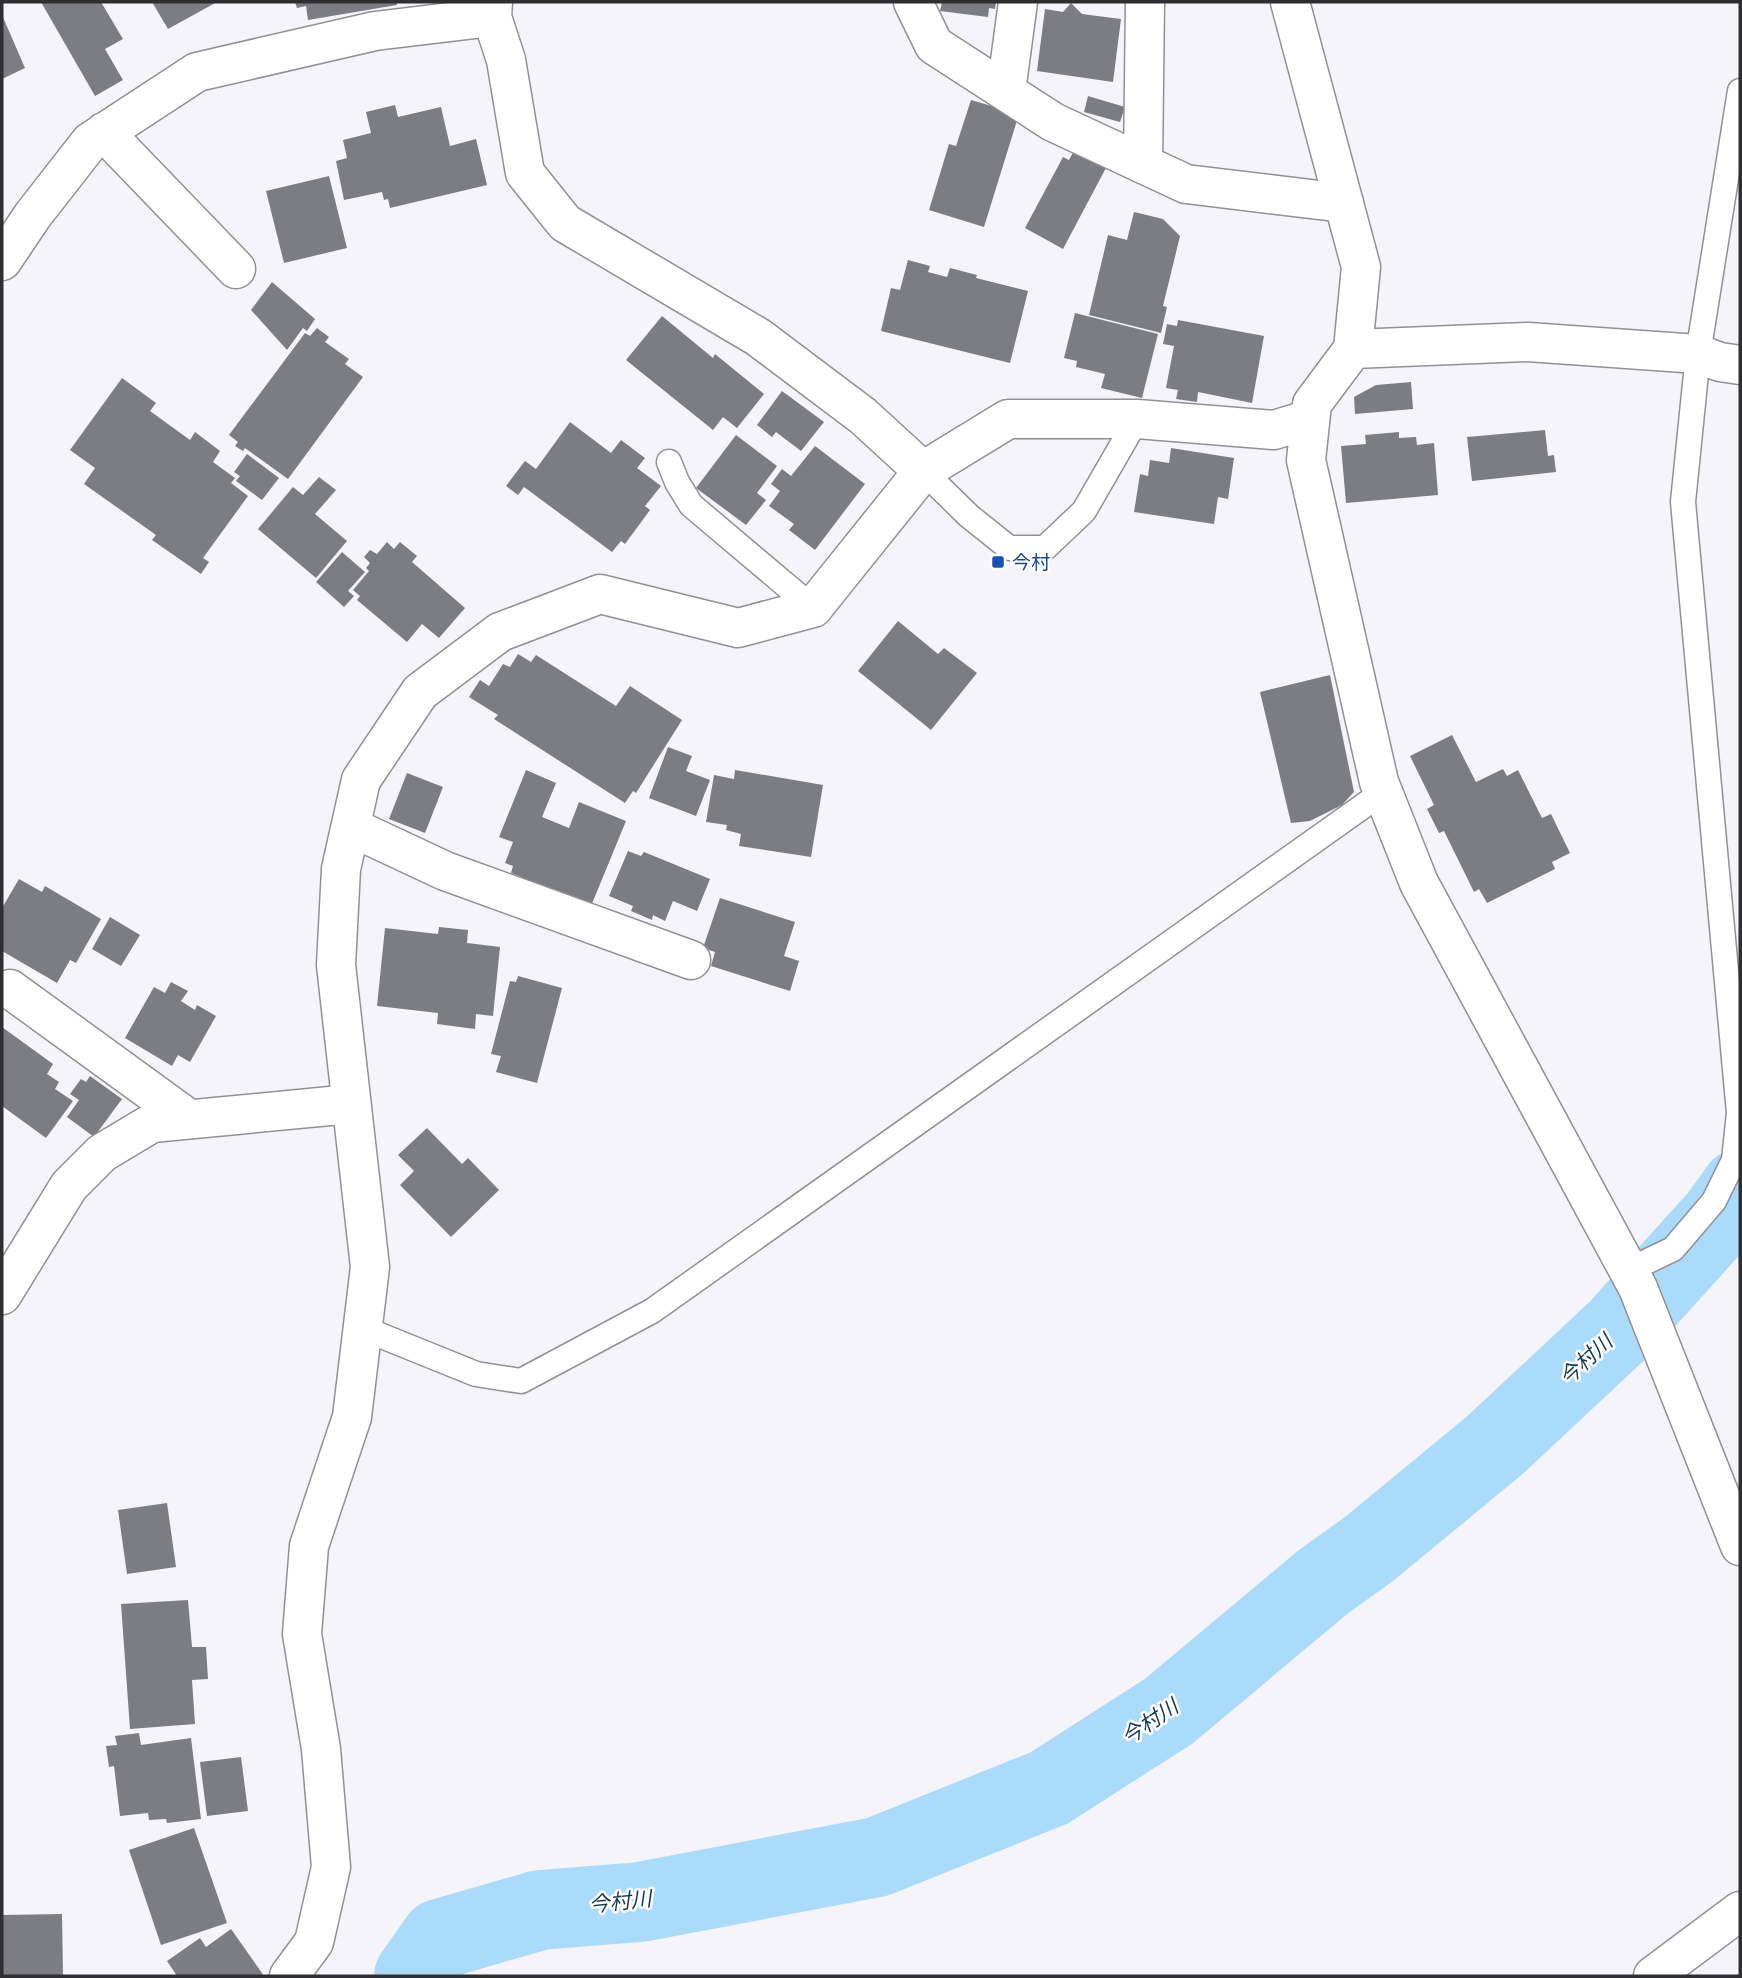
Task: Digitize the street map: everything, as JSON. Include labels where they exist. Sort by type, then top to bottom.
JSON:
[{"type":"street","points":[[913,2],[934,45],[1053,122],[1143,164],[1186,184],[1344,203]]},
{"type":"street","points":[[1006,91],[1017,2]]},
{"type":"street","points":[[1143,164],[1145,2]]},
{"type":"street","points":[[1290,2],[1362,267],[1353,349],[1312,404],[1306,460],[1383,792],[1419,883],[1634,1279],[1740,1546]]},
{"type":"street","points":[[2,261],[33,215],[90,142],[197,72],[375,31],[493,9],[506,60],[525,173],[565,223],[758,337],[863,416],[923,471]]},
{"type":"street","points":[[104,132],[236,269]]},
{"type":"street","points":[[1353,349],[1528,342],[1720,360]]},
{"type":"street","points":[[289,1976],[314,1942],[331,1867],[321,1749],[302,1634],[309,1546],[352,1417],[369,1267],[336,965],[341,869],[361,780],[420,692],[500,632],[600,594],[738,628],[813,608],[923,471],[1008,419],[1137,419],[1273,430],[1310,419]]},
{"type":"street","points":[[351,827],[444,871],[691,960]]},
{"type":"street","points":[[10,989],[189,1119]]},
{"type":"street","points":[[4,1286],[69,1186],[102,1153],[152,1123],[351,1104]]},
{"type":"street","points":[[1653,1976],[1740,1911]]},
{"type":"lane","points":[[1634,1279],[1673,1249],[1714,1201],[1734,1160],[1739,1114],[1683,502],[1720,360],[1740,91]]},
{"type":"lane","points":[[923,471],[969,516],[1009,548],[1045,548],[1084,511],[1137,419]]},
{"type":"lane","points":[[669,462],[691,505],[813,608]]},
{"type":"lane","points":[[362,1328],[476,1374],[522,1381],[592,1345],[663,1303],[1383,792]]},
{"type":"building","points":[[41,2],[101,2],[123,39],[105,49],[123,80],[95,96]]},
{"type":"building","points":[[152,2],[217,2],[168,29]]},
{"type":"building","points":[[295,2],[397,2],[397,5],[308,20],[306,6],[297,8]]},
{"type":"building","points":[[942,2],[996,2],[995,9],[989,8],[988,17],[940,11]]},
{"type":"building","points":[[1071,3],[1082,14],[1121,19],[1113,82],[1037,71],[1045,9],[1063,12]]},
{"type":"building","points":[[2,15],[25,68],[2,79]]},
{"type":"building","points":[[1088,96],[1125,107],[1120,122],[1084,112]]},
{"type":"building","points":[[971,100],[1019,114],[984,227],[929,210],[949,144],[956,146]]},
{"type":"building","points":[[395,105],[398,117],[441,107],[450,146],[476,139],[487,185],[390,208],[388,199],[384,200],[382,192],[344,200],[336,161],[347,158],[343,140],[371,133],[366,112]]},
{"type":"building","points":[[1075,149],[1107,166],[1063,249],[1025,228],[1063,157],[1069,160]]},
{"type":"building","points":[[329,176],[347,248],[284,263],[266,191]]},
{"type":"building","points":[[1134,212],[1163,219],[1180,236],[1163,306],[1167,307],[1161,333],[1089,315],[1108,235],[1127,240]]},
{"type":"building","points":[[908,260],[930,266],[928,272],[947,277],[950,268],[977,275],[976,278],[1028,291],[1010,363],[881,331],[891,288],[900,290]]},
{"type":"building","points":[[272,282],[315,319],[307,331],[303,328],[287,350],[251,310]]},
{"type":"building","points":[[1075,313],[1158,334],[1142,398],[1101,388],[1105,374],[1076,367],[1077,361],[1064,358]]},
{"type":"building","points":[[662,316],[713,358],[715,354],[764,394],[737,428],[723,417],[713,430],[626,360]]},
{"type":"building","points":[[1178,320],[1264,336],[1252,403],[1198,392],[1197,402],[1176,399],[1178,390],[1166,388],[1174,346],[1163,344],[1167,324],[1177,326]]},
{"type":"building","points":[[317,328],[329,337],[325,342],[349,359],[345,364],[363,377],[288,479],[245,448],[243,451],[235,446],[238,442],[229,435],[305,333],[310,336]]},
{"type":"building","points":[[122,378],[156,403],[150,411],[190,440],[195,432],[220,451],[213,462],[235,478],[231,483],[248,496],[203,558],[209,562],[201,574],[152,540],[156,535],[84,484],[95,468],[70,450]]},
{"type":"building","points":[[1411,382],[1413,409],[1355,414],[1354,397],[1376,385]]},
{"type":"building","points":[[782,391],[824,422],[801,451],[776,432],[772,437],[757,425]]},
{"type":"building","points":[[570,422],[611,453],[621,440],[645,458],[637,468],[661,486],[645,506],[650,510],[625,544],[621,541],[612,552],[524,487],[518,495],[506,486],[525,461],[536,469]]},
{"type":"building","points":[[1545,430],[1548,456],[1554,455],[1556,472],[1472,481],[1467,437]]},
{"type":"building","points":[[1399,432],[1399,438],[1416,437],[1417,445],[1434,443],[1438,495],[1346,503],[1341,446],[1366,444],[1365,435]]},
{"type":"building","points":[[736,435],[777,466],[757,493],[766,500],[746,525],[696,488]]},
{"type":"building","points":[[815,446],[865,484],[815,550],[789,530],[794,524],[769,506],[780,491],[771,484],[782,469],[791,476]]},
{"type":"building","points":[[1171,448],[1234,458],[1228,499],[1218,497],[1214,524],[1134,512],[1140,474],[1148,476],[1150,460],[1169,463]]},
{"type":"building","points":[[247,454],[279,478],[262,500],[236,481],[240,476],[234,472]]},
{"type":"building","points":[[319,477],[336,490],[315,514],[347,541],[316,578],[258,529],[293,487],[303,495]]},
{"type":"building","points":[[387,542],[394,549],[400,542],[417,556],[412,562],[465,608],[439,638],[422,624],[407,642],[357,600],[360,596],[353,590],[369,571],[366,568],[370,563],[364,557],[370,550],[377,554]]},
{"type":"building","points":[[342,552],[365,572],[348,591],[354,596],[344,607],[316,582]]},
{"type":"building","points":[[898,621],[938,654],[944,648],[977,673],[931,730],[858,671]]},
{"type":"building","points":[[518,654],[531,662],[536,655],[616,706],[630,686],[682,720],[636,793],[633,791],[625,803],[494,719],[498,715],[469,697],[480,680],[489,686],[503,664],[510,667]]},
{"type":"building","points":[[1330,675],[1354,792],[1342,805],[1310,821],[1291,823],[1260,692]]},
{"type":"building","points":[[1452,735],[1476,782],[1503,769],[1507,776],[1518,770],[1542,818],[1551,814],[1570,853],[1552,862],[1555,869],[1487,903],[1479,889],[1474,892],[1444,831],[1439,833],[1427,809],[1434,805],[1410,756]]},
{"type":"building","points":[[668,747],[692,756],[686,771],[710,780],[696,816],[649,798]]},
{"type":"building","points":[[526,770],[556,783],[542,817],[569,828],[579,802],[626,821],[591,906],[511,873],[513,866],[505,863],[513,842],[499,837]]},
{"type":"building","points":[[735,770],[823,785],[811,857],[739,846],[741,834],[726,830],[727,825],[706,822],[714,775],[734,779]]},
{"type":"building","points":[[407,773],[443,787],[425,833],[389,819]]},
{"type":"building","points":[[628,851],[641,856],[644,852],[710,879],[697,911],[673,901],[665,921],[653,915],[652,920],[631,911],[633,906],[609,896]]},
{"type":"building","points":[[19,879],[42,892],[45,886],[101,919],[76,963],[70,960],[57,983],[2,951],[2,908]]},
{"type":"building","points":[[720,898],[795,922],[784,956],[799,961],[790,991],[711,966],[715,952],[703,948]]},
{"type":"building","points":[[110,917],[140,935],[121,966],[92,949]]},
{"type":"building","points":[[439,927],[468,930],[467,943],[500,947],[493,1016],[476,1014],[475,1029],[437,1024],[438,1013],[377,1006],[385,928],[438,934]]},
{"type":"building","points":[[518,976],[562,988],[537,1083],[496,1072],[501,1056],[491,1054],[510,981],[516,982]]},
{"type":"building","points":[[171,982],[188,991],[181,1001],[195,1010],[197,1005],[216,1016],[190,1062],[178,1055],[172,1066],[125,1038],[154,987],[165,993]]},
{"type":"building","points":[[2,1027],[53,1064],[47,1074],[59,1082],[55,1089],[73,1101],[46,1138],[2,1106]]},
{"type":"building","points":[[90,1076],[122,1099],[94,1137],[67,1117],[79,1100],[70,1094],[81,1079],[86,1082]]},
{"type":"building","points":[[427,1128],[462,1164],[468,1158],[499,1190],[451,1237],[400,1185],[414,1171],[398,1155]]},
{"type":"building","points":[[167,1503],[176,1567],[127,1574],[118,1510]]},
{"type":"building","points":[[188,1600],[192,1647],[206,1647],[208,1679],[192,1680],[195,1724],[130,1729],[121,1604]]},
{"type":"building","points":[[139,1733],[141,1745],[191,1738],[201,1819],[167,1823],[166,1819],[149,1820],[148,1813],[120,1816],[114,1766],[109,1767],[106,1746],[117,1745],[115,1736]]},
{"type":"building","points":[[241,1757],[248,1811],[207,1816],[200,1762]]},
{"type":"building","points":[[194,1828],[227,1923],[161,1945],[129,1850]]},
{"type":"building","points":[[62,1914],[63,1976],[2,1976],[2,1915]]},
{"type":"building","points":[[231,1929],[264,1976],[177,1976],[167,1961],[200,1938],[206,1947]]},
{"type":"waterway","name":"今村川","points":[[414,1976],[440,1939],[540,1910],[640,1902],[877,1857],[1049,1788],[1169,1711],[1323,1582],[1369,1549],[1495,1445],[1618,1330],[1720,1217],[1740,1189]]},
{"type":"place","name":"今村","points":[[998,562]]}]
